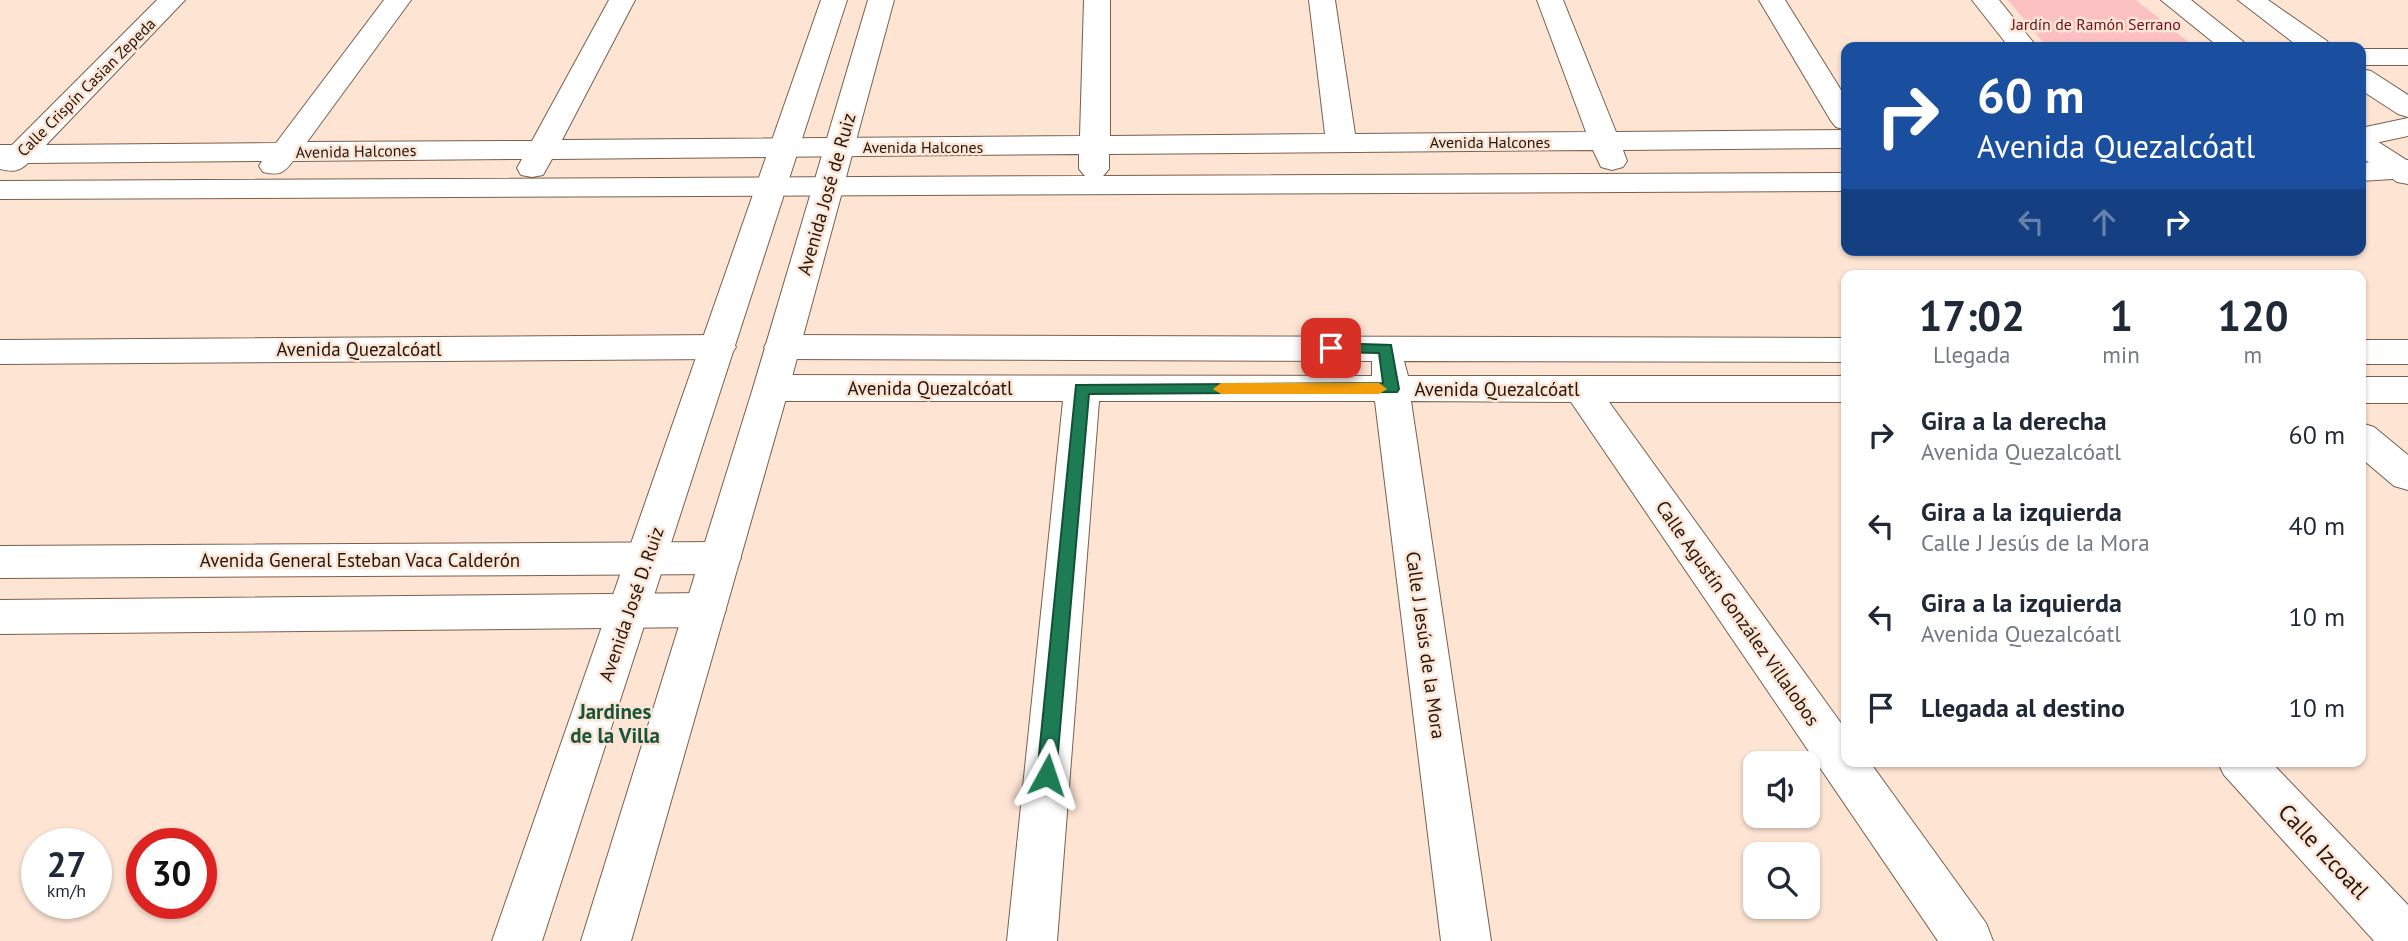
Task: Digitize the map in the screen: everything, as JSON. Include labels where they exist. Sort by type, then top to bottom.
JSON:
[{"type":"street","name":"Calle Crispín Casian Zepeda","points":[[7,161],[172,0]]},
{"type":"street","points":[[257,189],[398,0]]},
{"type":"street","points":[[521,188],[622,0]]},
{"type":"street","points":[[718,347],[834,0]]},
{"type":"street","name":"Avenida José de Ruiz","points":[[771,388],[881,0]]},
{"type":"street","points":[[1095,185],[1092,145],[1097,0]]},
{"type":"street","points":[[1322,0],[1341,143]]},
{"type":"street","points":[[1550,0],[1621,183]]},
{"type":"street","points":[[1772,0],[1841,113]]},
{"type":"street","points":[[1985,0],[2019,42]]},
{"type":"street","points":[[2174,0],[2229,42]]},
{"type":"street","points":[[2251,0],[2311,42]]},
{"type":"street","points":[[2268,0],[2313,42]]},
{"type":"street","points":[[2366,57],[2408,57]]},
{"type":"street","points":[[2366,80],[2408,107]]},
{"type":"street","points":[[2366,136],[2408,127]]},
{"type":"street","name":"Avenida Halcones","points":[[7,161],[284,152],[1841,139]]},
{"type":"street","points":[[2366,147],[2406,171]]},
{"type":"street","points":[[2366,172],[2406,171]]},
{"type":"street","name":"Avenida Halcones","points":[[0,190],[1841,182]]},
{"type":"street","name":"Avenida Quezalcóatl","points":[[0,352],[718,347]]},
{"type":"street","name":"Avenida José D. Ruiz","points":[[507,941],[630,609],[718,347]]},
{"type":"street","name":"Avenida Quezalcóatl","points":[[782,347],[1388,369],[1581,389],[1841,389]]},
{"type":"street","name":"Avenida Quezalcóatl","points":[[771,388],[1082,389],[1388,369],[1841,351]]},
{"type":"street","points":[[2366,352],[2408,352]]},
{"type":"street","name":"Calle J Jesús de la Mora","points":[[1388,369],[1466,941]]},
{"type":"street","points":[[606,941],[771,388]]},
{"type":"street","points":[[1032,941],[1082,389]]},
{"type":"street","name":"Calle Agustín González Villalobos","points":[[1581,389],[1841,760]]},
{"type":"street","points":[[2366,390],[2408,390]]},
{"type":"street","points":[[2366,441],[2408,476]]},
{"type":"street","name":"Avenida General Esteban Vaca Calderón","points":[[0,562],[721,558]]},
{"type":"street","points":[[0,617],[705,610]]},
{"type":"street","name":"Calle Agustín González Villalobos","points":[[1846,767],[1968,941]]},
{"type":"street","name":"Calle Izcoatl","points":[[2246,767],[2408,941]]},
{"type":"green space","name":"Jardín de Ramón Serrano","points":[[2008,0],[2136,0],[2189,42],[2043,42]]},
{"type":"slow traffic","points":[[1221,389],[1379,389]]},
{"type":"district","name":"Jardines de la Villa","points":[[615,723]]},
{"type":"route","points":[[1047,775],[1082,389],[1391,389],[1385,348],[1331,348]]}]
